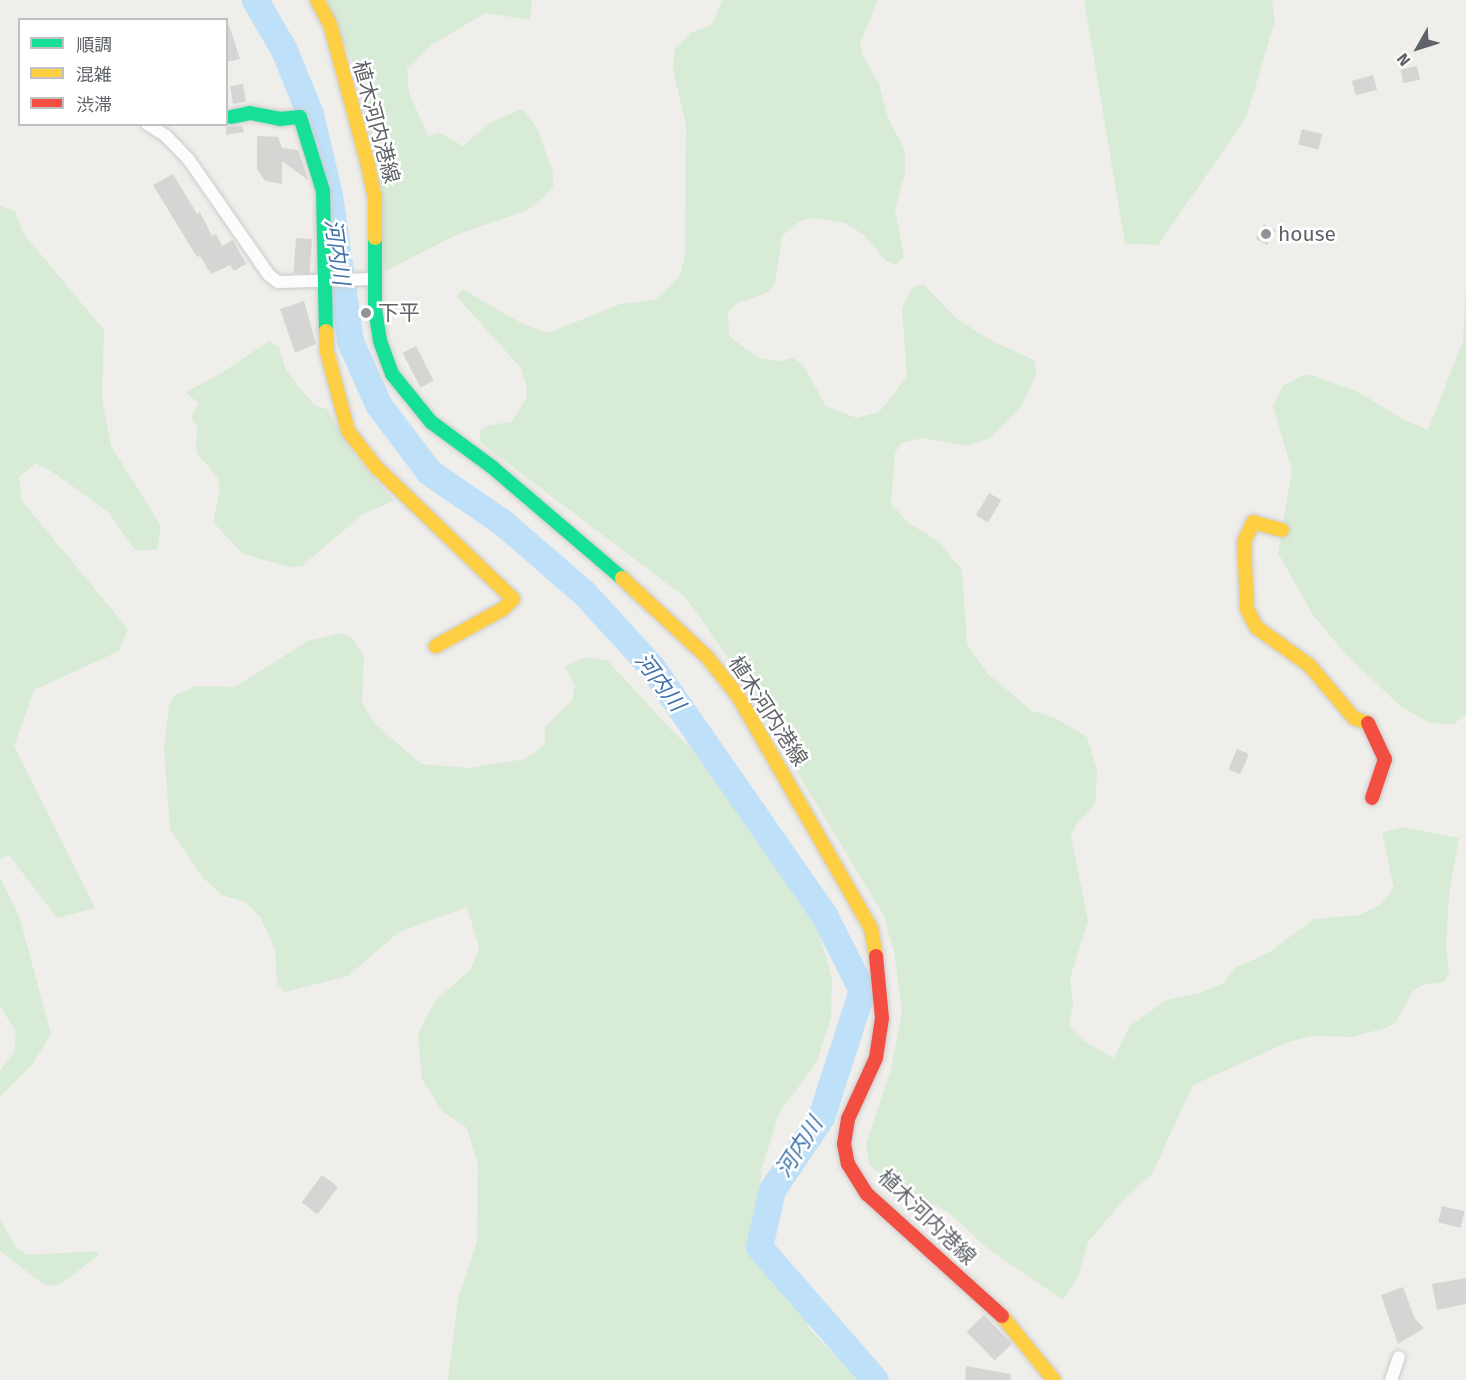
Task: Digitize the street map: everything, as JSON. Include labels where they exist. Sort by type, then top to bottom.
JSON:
[{"type":"main road","name":"植木河内港線","points":[[317,0],[330,24],[367,161],[375,200],[370,278],[380,341],[392,374],[412,403],[639,593],[707,657],[738,696],[871,928],[880,974],[882,1018],[876,1058],[848,1119],[844,1144],[848,1164],[867,1194],[994,1309],[1029,1346],[1054,1380]]},
{"type":"main road","points":[[231,117],[250,112],[280,119],[300,117],[323,191],[327,352],[348,431],[376,467],[513,599],[503,609],[436,646]]},
{"type":"main road","points":[[1282,530],[1253,522],[1244,542],[1247,609],[1256,627],[1310,666],[1354,718],[1369,723],[1371,735],[1385,759],[1372,798]]},
{"type":"street","points":[[150,126],[166,136],[189,160],[269,275],[289,284],[370,278]]},
{"type":"street","points":[[1391,1380],[1399,1357]]},
{"type":"green space","points":[[323,0],[532,0],[530,20],[486,13],[431,45],[407,68],[409,92],[428,136],[440,133],[463,146],[489,123],[522,109],[537,128],[553,173],[553,187],[528,210],[456,235],[385,271],[366,90]]},
{"type":"green space","points":[[722,0],[878,0],[860,43],[862,54],[879,84],[888,118],[905,150],[905,174],[895,209],[904,257],[896,265],[886,261],[864,235],[845,223],[812,218],[800,221],[782,236],[775,284],[768,292],[736,304],[728,313],[729,336],[758,358],[781,361],[793,358],[803,365],[826,406],[857,418],[879,412],[907,377],[902,308],[912,288],[923,284],[956,318],[990,340],[1034,360],[1037,372],[1022,405],[990,438],[968,446],[923,438],[901,443],[895,453],[891,504],[909,523],[939,542],[962,570],[967,644],[987,673],[1032,711],[1055,718],[1087,737],[1097,770],[1096,796],[1093,807],[1076,824],[1071,837],[1088,921],[1070,978],[1073,1003],[1069,1026],[1085,1042],[1114,1058],[1130,1026],[1166,1000],[1199,993],[1222,984],[1237,967],[1268,953],[1314,919],[1360,915],[1380,905],[1394,888],[1382,833],[1403,827],[1459,838],[1449,895],[1446,946],[1449,971],[1444,982],[1422,985],[1413,991],[1396,1022],[1386,1028],[1351,1037],[1310,1036],[1286,1043],[1193,1085],[1152,1174],[1126,1197],[1088,1242],[1078,1277],[1063,1300],[988,1249],[948,1212],[896,1186],[869,1165],[866,1144],[891,1069],[902,1012],[894,952],[883,914],[727,656],[686,598],[480,442],[480,431],[489,425],[511,422],[526,399],[527,389],[521,368],[457,297],[462,289],[525,325],[548,333],[620,304],[655,300],[680,276],[685,254],[686,125],[673,70],[675,48],[692,32],[712,25]]},
{"type":"green space","points":[[1084,0],[1272,0],[1275,21],[1246,118],[1158,245],[1125,244]]},
{"type":"green space","points":[[0,206],[15,211],[23,233],[104,330],[102,399],[111,446],[161,526],[157,550],[135,550],[108,512],[54,473],[36,463],[19,477],[22,501],[128,629],[119,651],[34,690],[14,746],[95,908],[57,918],[9,855],[0,859]]},
{"type":"green space","points":[[1466,281],[1466,714],[1454,724],[1431,723],[1401,707],[1342,650],[1313,615],[1278,553],[1292,470],[1273,406],[1283,386],[1303,375],[1315,376],[1360,393],[1406,421],[1428,430],[1463,341]]},
{"type":"green space","points":[[269,341],[279,347],[286,370],[300,389],[316,406],[327,409],[358,460],[394,501],[363,514],[302,566],[290,567],[243,554],[213,522],[220,489],[217,477],[196,452],[197,427],[191,416],[199,404],[186,392],[220,374]]},
{"type":"green space","points":[[341,633],[351,637],[364,656],[362,703],[375,724],[421,764],[468,768],[525,759],[545,744],[545,727],[572,700],[575,686],[565,666],[585,657],[607,660],[676,735],[703,757],[750,814],[819,933],[832,980],[831,1017],[817,1062],[779,1113],[761,1171],[760,1220],[766,1243],[811,1331],[860,1380],[448,1380],[458,1299],[477,1241],[478,1165],[467,1128],[442,1111],[422,1079],[418,1034],[435,1001],[470,970],[479,948],[467,907],[399,932],[348,976],[285,992],[277,984],[275,949],[261,918],[245,902],[222,895],[202,877],[170,829],[164,749],[169,704],[175,695],[196,686],[235,687],[308,641]]},
{"type":"green space","points":[[0,877],[20,919],[51,1034],[32,1065],[0,1097],[0,1071],[14,1053],[16,1031],[0,1007]]},
{"type":"green space","points":[[0,1220],[17,1248],[27,1255],[97,1251],[99,1255],[65,1281],[55,1286],[43,1284],[0,1251]]},
{"type":"building","points":[[228,25],[240,59],[228,62]]},
{"type":"building","points":[[1417,66],[1420,80],[1403,83],[1400,70]]},
{"type":"building","points":[[1373,75],[1377,89],[1356,95],[1352,81]]},
{"type":"building","points":[[243,84],[246,102],[233,104],[230,86]]},
{"type":"building","points":[[242,126],[244,132],[226,135],[226,127]]},
{"type":"building","points":[[1302,129],[1322,134],[1319,150],[1298,145]]},
{"type":"building","points":[[257,136],[278,137],[282,148],[298,150],[308,180],[282,161],[282,184],[265,181],[257,169]]},
{"type":"building","points":[[173,174],[197,214],[200,212],[212,236],[216,234],[222,246],[233,240],[246,264],[234,271],[230,265],[211,274],[200,256],[197,257],[153,185]]},
{"type":"building","name":"house","points":[[1264,224],[1275,230],[1267,245],[1256,239]]},
{"type":"building","points":[[296,238],[312,239],[310,274],[294,273]]},
{"type":"building","points":[[304,301],[316,344],[295,353],[280,309]]},
{"type":"building","points":[[416,346],[434,381],[420,388],[403,353]]},
{"type":"building","points":[[989,493],[1001,500],[988,523],[976,516]]},
{"type":"building","points":[[1237,749],[1249,754],[1240,774],[1228,769]]},
{"type":"building","points":[[322,1175],[338,1187],[318,1214],[302,1202]]},
{"type":"building","points":[[1442,1206],[1464,1211],[1461,1228],[1438,1223]]},
{"type":"building","points":[[1466,1278],[1466,1304],[1437,1310],[1432,1284]]},
{"type":"building","points":[[1403,1287],[1415,1319],[1424,1328],[1398,1344],[1381,1295]]},
{"type":"building","points":[[984,1315],[1012,1344],[995,1360],[967,1332]]},
{"type":"building","points":[[966,1366],[1011,1374],[1011,1380],[965,1380]]},
{"type":"waterway","name":"河内川","points":[[255,0],[284,50],[310,114],[329,195],[350,341],[378,404],[429,472],[502,522],[585,594],[651,666],[824,915],[862,990],[821,1117],[772,1190],[759,1247],[875,1380]]},
{"type":"traffic: fast","points":[[231,117],[250,113],[280,119],[300,117],[323,191],[326,331]]},
{"type":"traffic: fast","points":[[375,238],[375,309],[380,341],[392,374],[431,422],[492,467],[622,578]]},
{"type":"traffic: slow","points":[[317,0],[330,24],[367,161],[375,200],[375,238]]},
{"type":"traffic: slow","points":[[326,331],[327,352],[348,431],[376,467],[513,599],[503,609],[436,646]]},
{"type":"traffic: slow","points":[[1282,530],[1253,522],[1244,542],[1247,609],[1256,627],[1310,666],[1354,718],[1368,723]]},
{"type":"traffic: slow","points":[[622,578],[707,657],[738,696],[871,928],[876,956]]},
{"type":"traffic: slow","points":[[1002,1316],[1054,1380]]},
{"type":"traffic: jam","points":[[1368,723],[1385,759],[1372,798]]},
{"type":"traffic: jam","points":[[876,956],[882,1018],[876,1058],[848,1119],[844,1144],[848,1164],[867,1194],[1002,1316]]},
{"type":"place","name":"house","points":[[1266,234]]},
{"type":"place","name":"下平","points":[[366,313]]}]
